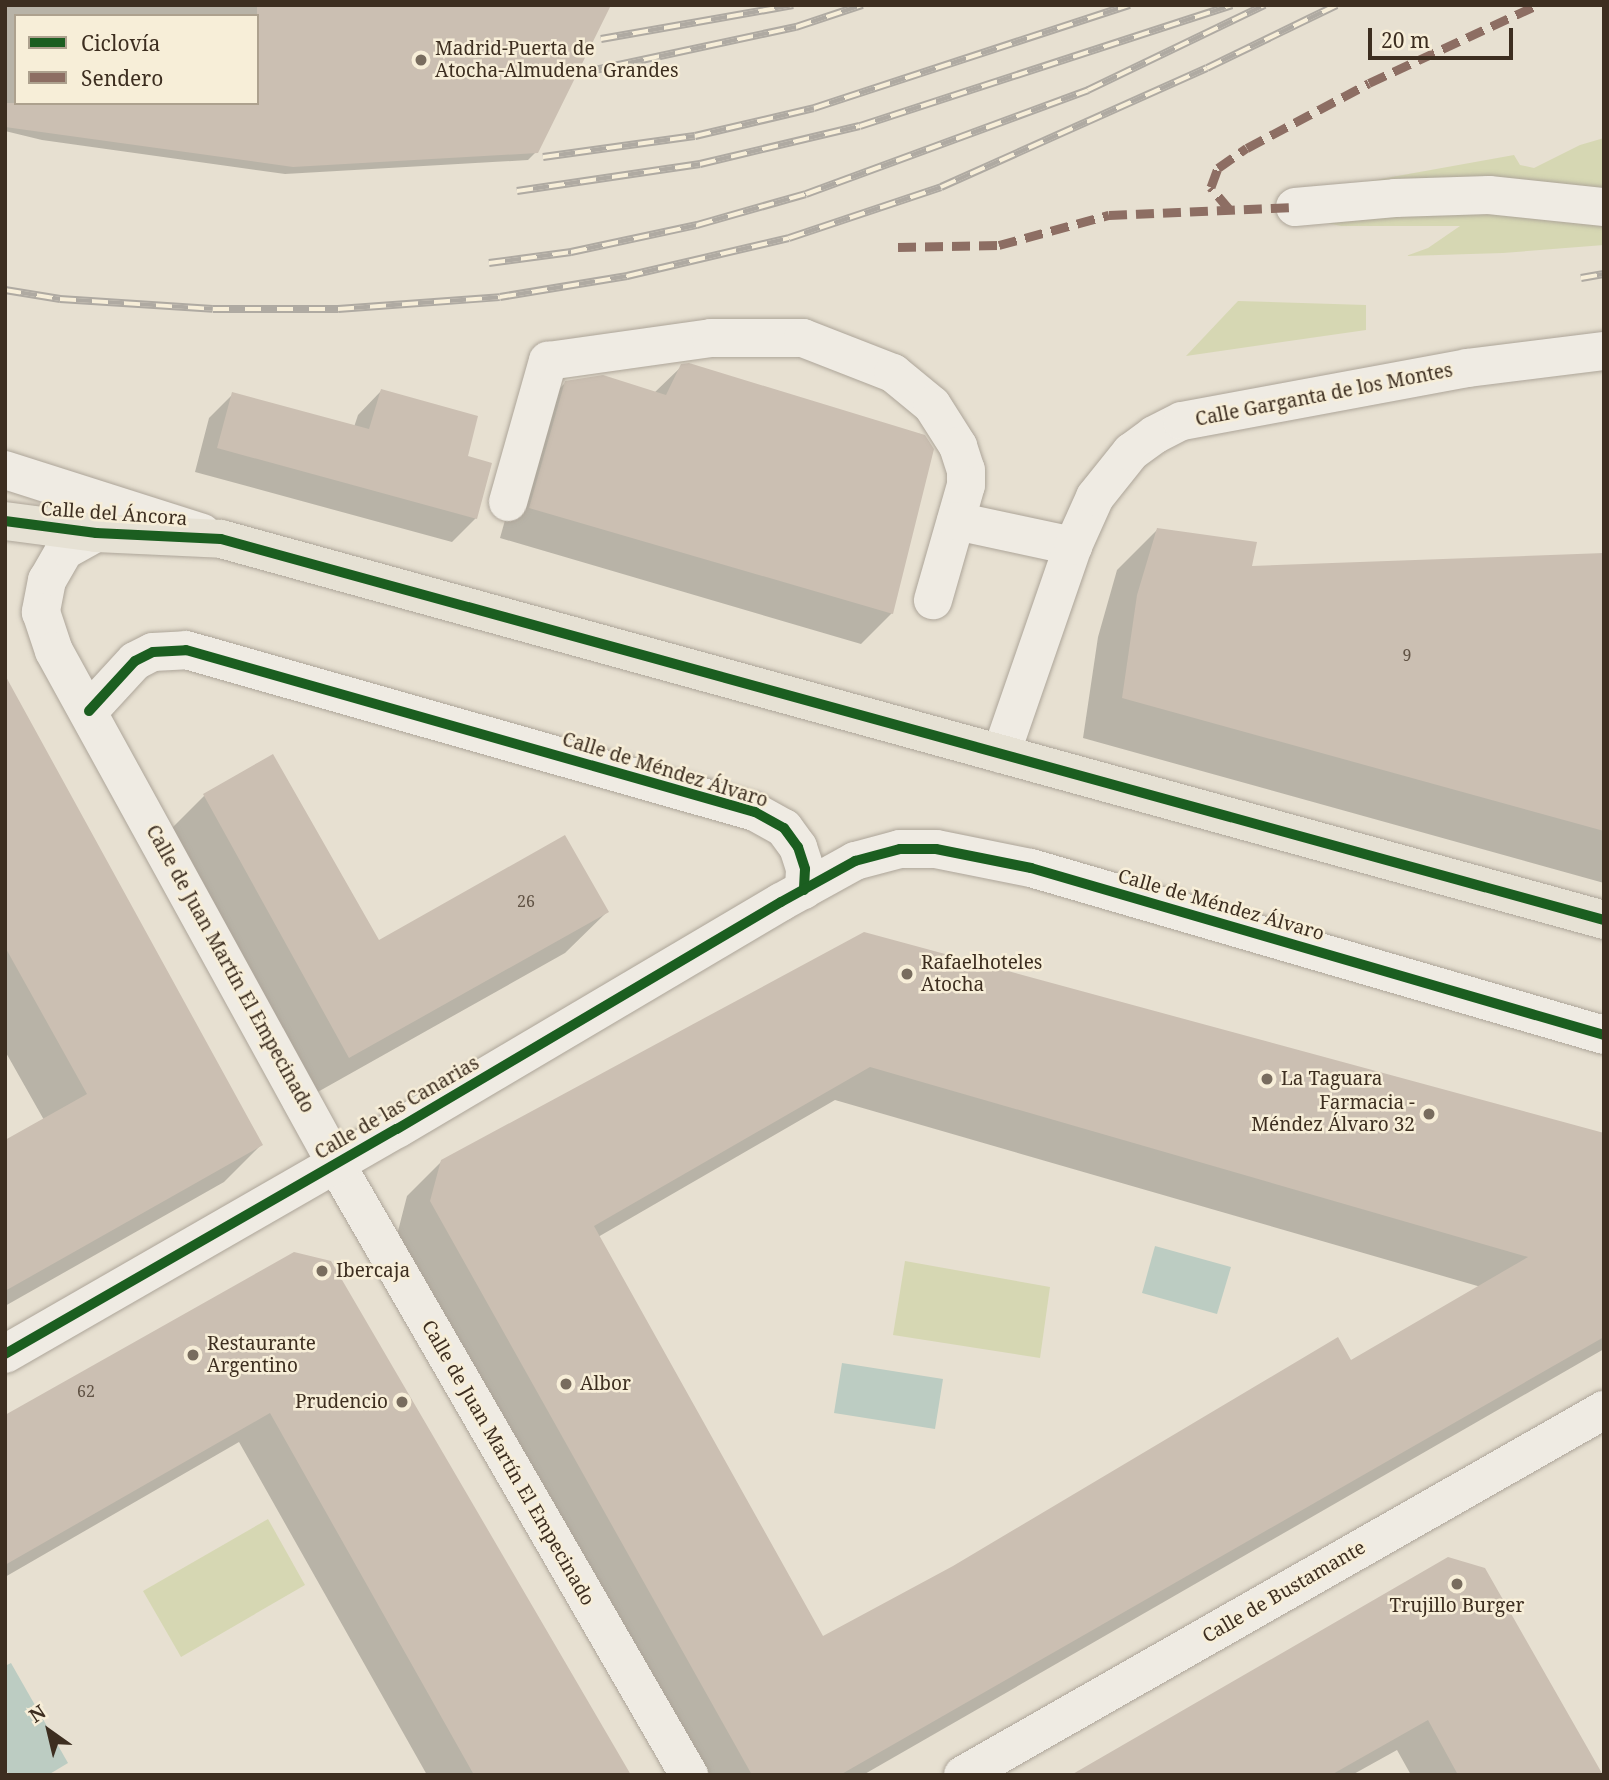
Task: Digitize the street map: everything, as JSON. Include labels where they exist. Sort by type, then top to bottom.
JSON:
[{"type":"main road","name":"Calle del Áncora","points":[[5,521],[96,533],[221,539]]},
{"type":"main road","points":[[221,539],[1604,920]]},
{"type":"street","points":[[1295,207],[1395,198],[1489,195],[1604,207]]},
{"type":"street","points":[[508,502],[548,361],[711,338],[803,338],[893,373],[932,405],[958,446],[966,470],[966,485],[933,600]]},
{"type":"street","name":"Calle Garganta de los Montes","points":[[1001,754],[1073,546],[1095,497],[1131,452],[1182,421],[1467,368],[1604,351]]},
{"type":"street","points":[[5,470],[221,539]]},
{"type":"street","points":[[956,521],[1073,546]]},
{"type":"street","name":"Calle de Juan Martín El Empecinado","points":[[96,533],[64,551],[47,579],[41,612],[54,651],[336,1164],[689,1775]]},
{"type":"street","name":"Calle de Méndez Álvaro","points":[[89,711],[135,661],[153,652],[187,650],[755,812],[784,828],[798,847],[805,869],[804,890]]},
{"type":"street","name":"Calle de Méndez Álvaro","points":[[804,890],[855,862],[900,849],[936,849],[971,855],[1031,868],[1604,1035]]},
{"type":"street","name":"Calle de las Canarias","points":[[5,1354],[804,890]]},
{"type":"street","name":"Calle de Bustamante","points":[[963,1775],[1598,1425]]},
{"type":"green space","points":[[1604,138],[1604,192],[1325,189],[1514,155],[1520,165],[1534,168],[1580,145]]},
{"type":"green space","points":[[1407,207],[1604,222],[1604,245],[1503,253],[1406,256],[1428,248],[1460,226],[1341,226],[1313,220]]},
{"type":"green space","points":[[1238,301],[1366,305],[1366,330],[1186,356]]},
{"type":"green space","points":[[905,1261],[1050,1287],[1040,1358],[893,1335]]},
{"type":"green space","points":[[268,1519],[305,1585],[181,1657],[143,1591]]},
{"type":"shaded area","points":[[1155,1246],[1231,1267],[1217,1314],[1142,1293]]},
{"type":"shaded area","points":[[842,1363],[943,1379],[935,1429],[834,1413]]},
{"type":"shaded area","points":[[11,1663],[68,1763],[48,1775],[9,1775],[5,1768],[5,1666]]},
{"type":"building","name":"Madrid-Puerta de Atocha-Almudena Grandes","points":[[257,5],[611,5],[538,153],[293,167],[5,127],[7,103],[259,105]]},
{"type":"building","points":[[689,363],[925,435],[934,449],[893,614],[529,508],[565,381],[603,375],[666,395],[681,364]]},
{"type":"building","points":[[381,389],[478,416],[468,456],[492,463],[477,519],[217,448],[232,392],[369,429]]},
{"type":"building","points":[[1157,528],[1257,542],[1252,566],[1604,553],[1604,831],[1122,698],[1137,595]]},
{"type":"building","points":[[5,675],[263,1145],[5,1291],[5,1140],[87,1094],[5,947]]},
{"type":"building","points":[[273,754],[379,940],[565,835],[609,912],[349,1058],[203,794]]},
{"type":"building","points":[[864,932],[1604,1133],[1604,1337],[840,1775],[752,1775],[430,1201],[441,1160]],"holes":[[[870,1067],[1528,1257],[1351,1360],[1338,1337],[953,1566],[823,1636],[594,1226]]]},
{"type":"building","points":[[294,1252],[331,1261],[631,1775],[474,1775],[270,1413],[5,1565],[5,1415]]},
{"type":"building","points":[[1448,1557],[1485,1568],[1603,1775],[1458,1775],[1428,1720],[1331,1775],[1071,1775]]},
{"type":"railway","points":[[601,39],[793,5]]},
{"type":"railway","points":[[581,73],[796,27],[862,5]]},
{"type":"railway","points":[[543,157],[695,136],[814,108],[1130,5]]},
{"type":"railway","points":[[517,191],[700,164],[860,126],[1232,5]]},
{"type":"railway","points":[[489,263],[571,252],[697,225],[806,194],[1088,90],[1265,5]]},
{"type":"railway","points":[[5,290],[60,299],[213,309],[338,309],[500,297],[627,276],[789,238],[941,187],[1207,68],[1337,5]]},
{"type":"railway","points":[[1581,278],[1604,274]]},
{"type":"marked path","points":[[1230,210],[1211,187],[1218,168],[1247,148],[1369,83],[1537,5]]},
{"type":"marked path","points":[[898,247],[999,245],[1109,215],[1295,207]]},
{"type":"cycle path","points":[[5,521],[96,533],[221,539],[1604,920]]},
{"type":"cycle path","points":[[89,711],[135,661],[153,652],[186,650],[755,812],[784,828],[798,847],[805,869],[804,890]]},
{"type":"cycle path","points":[[5,1354],[397,1129],[781,902],[855,861],[900,849],[936,849],[1031,868],[1604,1035]]},
{"type":"place","name":"Madrid-Puerta de Atocha-Almudena Grandes","points":[[421,60]]},
{"type":"place","name":"Rafaelhoteles Atocha","points":[[907,974]]},
{"type":"place","name":"La Taguara","points":[[1267,1079]]},
{"type":"place","name":"Farmacia - Méndez Álvaro 32","points":[[1429,1114]]},
{"type":"place","name":"Ibercaja","points":[[322,1271]]},
{"type":"place","name":"Restaurante Argentino","points":[[193,1355]]},
{"type":"place","name":"Albor","points":[[566,1384]]},
{"type":"place","name":"Prudencio","points":[[402,1402]]},
{"type":"place","name":"Trujillo Burger","points":[[1457,1584]]}]
